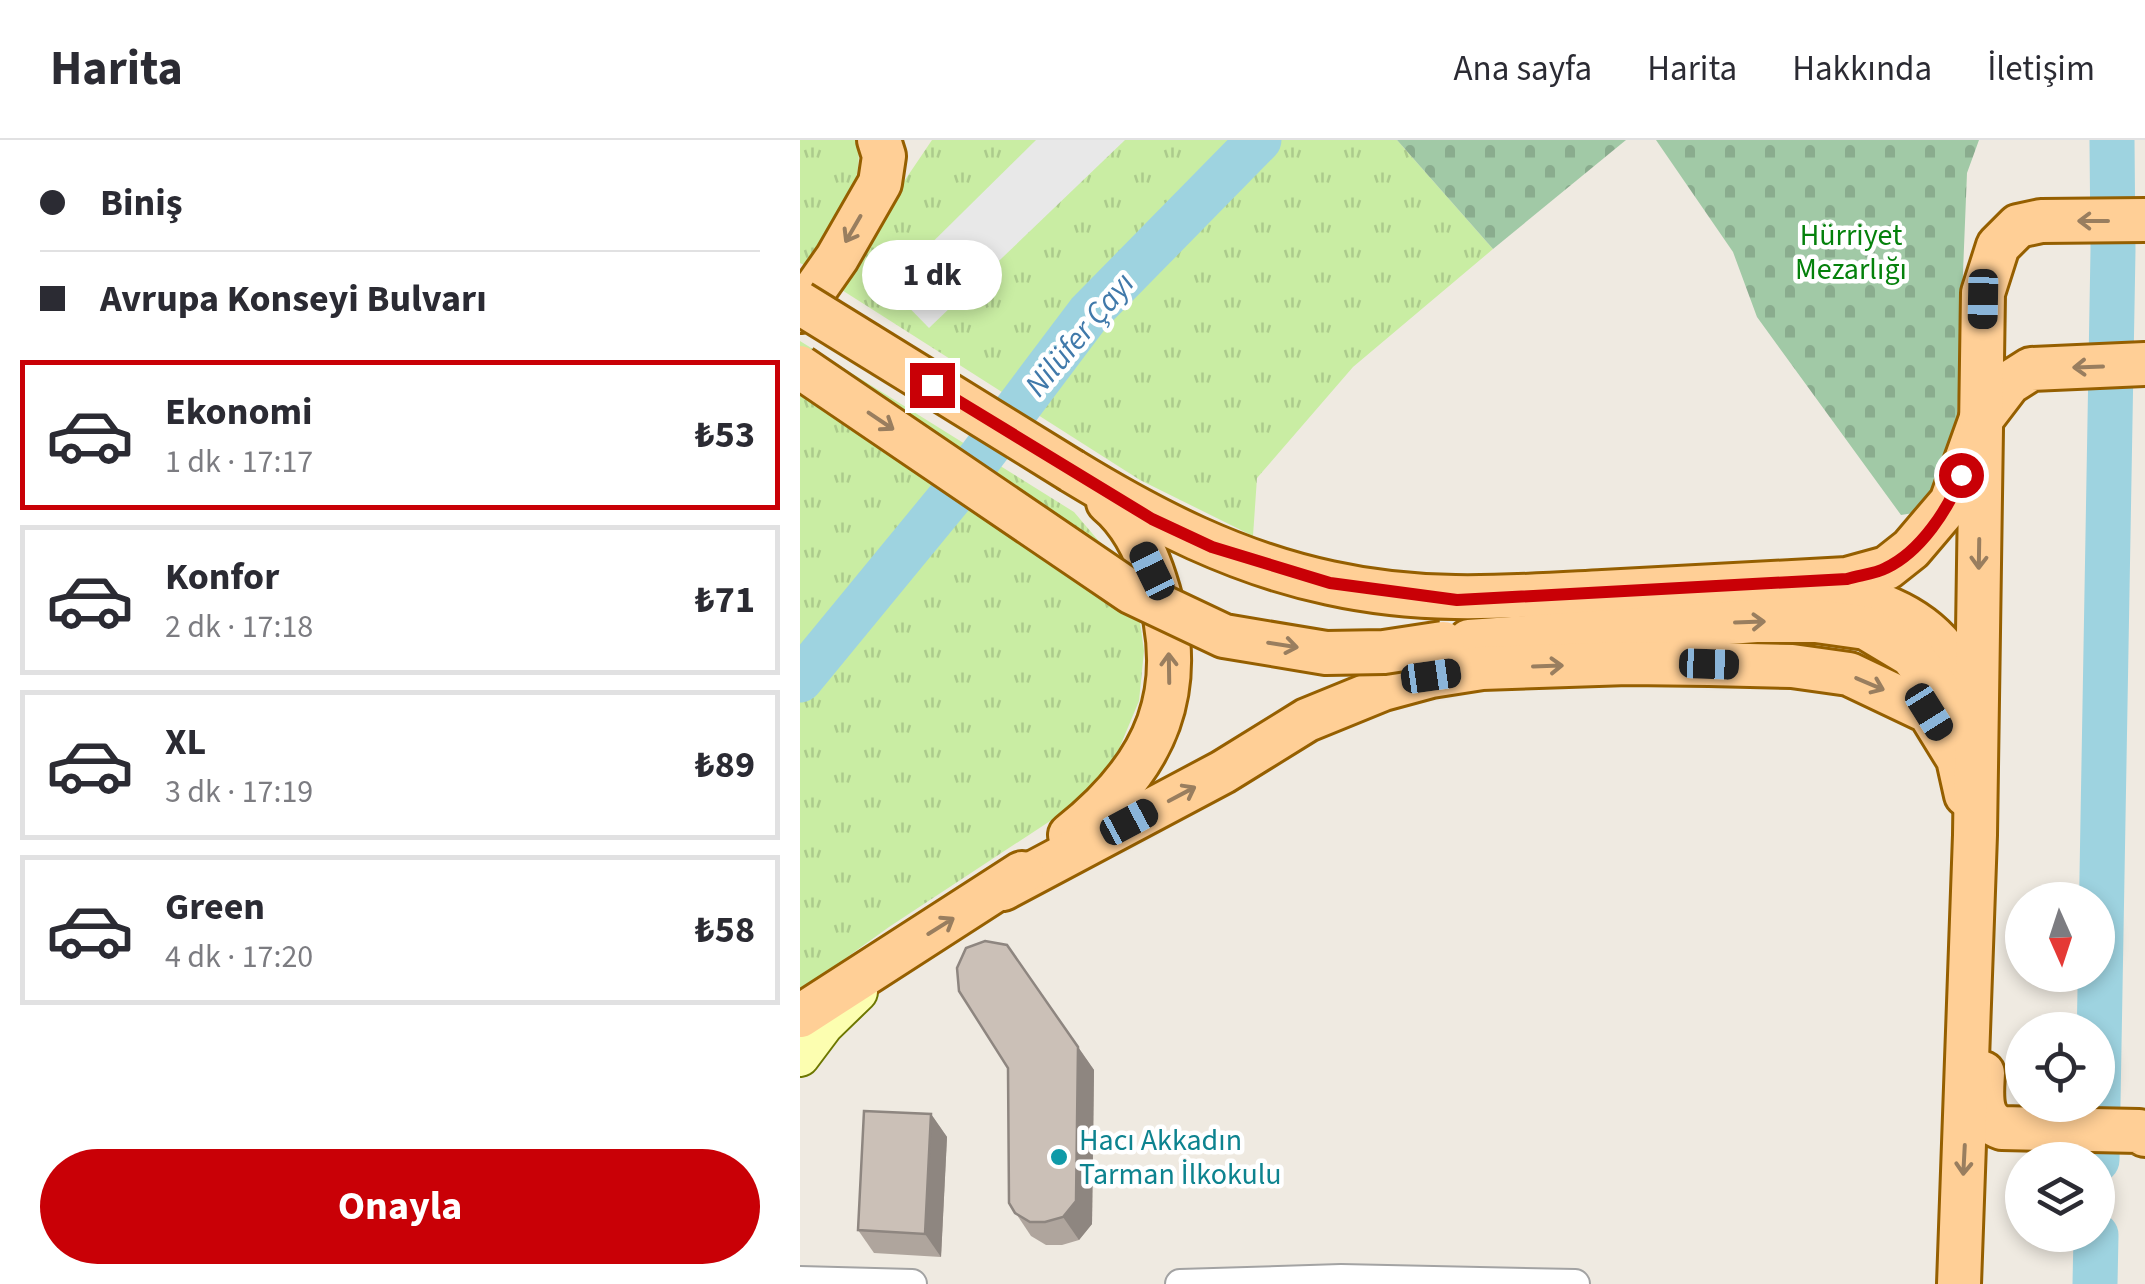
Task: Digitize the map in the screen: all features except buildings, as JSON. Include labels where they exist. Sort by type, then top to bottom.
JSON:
[{"type":"main road","points":[[800,312],[880,182],[884,156],[878,140]]},
{"type":"main road","points":[[1959,1270],[1975,835],[1983,299],[1998,246],[2018,226],[2042,221],[2144,221]]},
{"type":"main road","points":[[800,303],[1072,472],[1152,519],[1212,547],[1330,583],[1457,600],[1847,579],[1887,568],[1912,549],[1951,502],[1980,421],[2009,382],[2031,369],[2145,364]]},
{"type":"main road","points":[[800,367],[1131,592],[1224,636],[1326,653],[1384,652],[1444,643],[1756,621],[1816,621],[1866,628],[1911,655],[1938,689],[1960,727],[1976,779]]},
{"type":"main road","points":[[1003,888],[1101,810],[1125,783],[1154,733],[1170,682],[1167,616],[1152,571],[1118,510],[1072,472]]},
{"type":"main road","points":[[1793,582],[1880,603],[1911,618],[1946,651],[1976,724],[1993,790],[1996,832],[1984,1113],[1992,1124],[2142,1133]]},
{"type":"main road","points":[[800,1016],[1003,888],[1223,772],[1307,720],[1383,689],[1482,668],[1709,664],[1792,666],[1848,674],[1929,712],[1958,759],[1975,835]]},
{"type":"main road","points":[[800,1057],[824,1026],[900,952]]},
{"type":"street","points":[[800,1281],[912,1284]]},
{"type":"street","points":[[1180,1284],[1575,1284]]},
{"type":"green space","points":[[800,140],[857,140],[859,157],[846,207],[810,268],[800,263]]},
{"type":"green space","points":[[932,140],[1397,140],[1493,249],[1353,367],[1257,478],[1253,536],[1140,480],[834,285]]},
{"type":"green space","points":[[1397,140],[1626,140],[1493,249]]},
{"type":"green space","name":"Hürriyet Mezarlığı","points":[[1656,140],[1979,140],[1967,173],[1957,421],[1950,464],[1920,512],[1901,515],[1757,317],[1733,252]]},
{"type":"green space","points":[[800,341],[1074,512],[1120,566],[1138,608],[1144,651],[1139,701],[1116,756],[1082,800],[889,927],[800,991]]},
{"type":"shaded area","points":[[1036,140],[1125,140],[929,328],[888,286]]},
{"type":"waterway","name":"Nilüfer Çayı","points":[[800,680],[952,495],[1089,313],[1259,140]]},
{"type":"waterway","points":[[2097,1142],[2112,140]]},
{"type":"waterway","points":[[2095,1284],[2096,1252]]},
{"type":"place","name":"Hacı Akkadın Tarman İlkokulu","points":[[1059,1157]]},
{"type":"route","points":[[932,385],[1152,519],[1212,547],[1330,583],[1457,600],[1847,579],[1887,568],[1912,549],[1951,502],[1961,475]]}]
